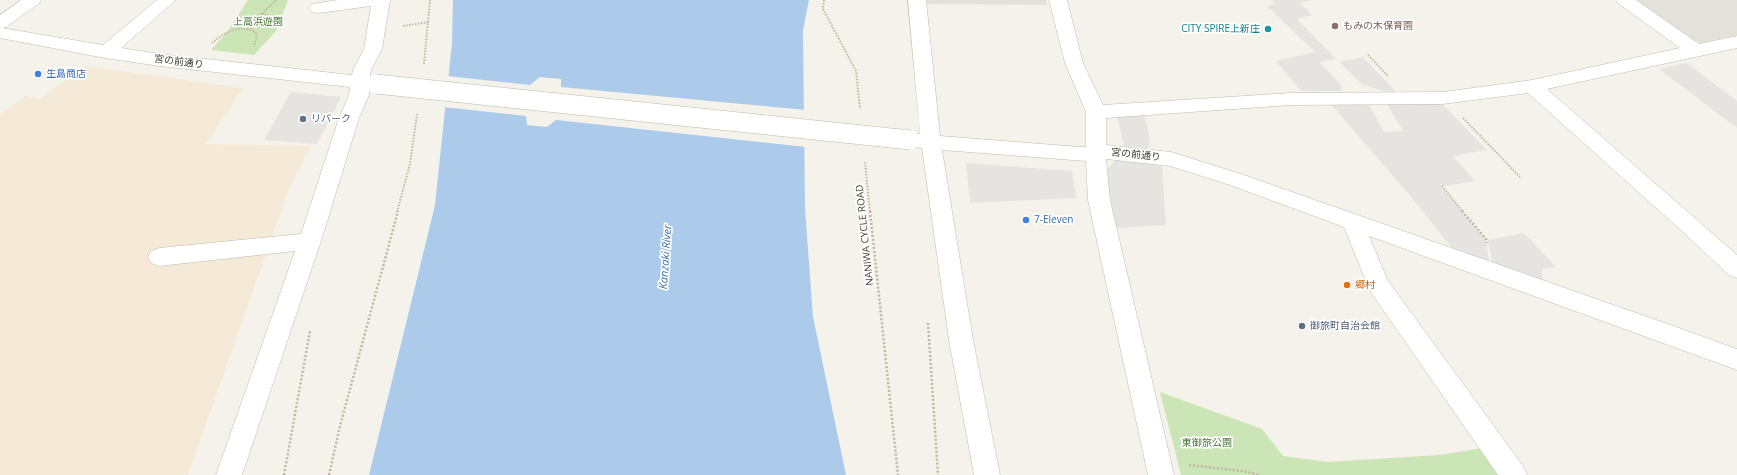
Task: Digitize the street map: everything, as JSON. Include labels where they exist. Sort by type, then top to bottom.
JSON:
[{"type":"street","points":[[0,23],[32,0]]},
{"type":"street","points":[[105,52],[167,0]]},
{"type":"street","points":[[318,8],[374,0]]},
{"type":"street","points":[[229,475],[310,241],[349,118],[359,95],[368,83],[362,70],[373,49],[381,0]]},
{"type":"street","points":[[917,0],[920,141],[987,475]]},
{"type":"street","points":[[1058,0],[1074,63],[1096,112],[1095,151],[1099,200],[1160,469]]},
{"type":"street","points":[[1625,0],[1696,51]]},
{"type":"street","name":"宮の前通り","points":[[0,33],[105,52],[160,60],[368,83],[920,141],[1080,154],[1088,154],[1095,151],[1170,159],[1237,180],[1737,360]]},
{"type":"street","points":[[1096,112],[1291,99],[1443,98],[1532,86],[1660,64],[1696,51],[1737,42]]},
{"type":"street","points":[[1532,86],[1691,226],[1737,269]]},
{"type":"street","points":[[1353,222],[1378,285],[1514,475]]},
{"type":"street","points":[[159,258],[310,241]]},
{"type":"path","points":[[259,20],[254,19],[256,16],[262,14],[276,0]]},
{"type":"path","points":[[423,69],[429,22],[430,0]]},
{"type":"path","points":[[824,0],[823,9],[856,71],[860,110]]},
{"type":"path","points":[[252,29],[259,20],[266,18],[268,15],[262,14]]},
{"type":"path","points":[[407,26],[429,22]]},
{"type":"path","points":[[211,45],[221,35],[228,31],[237,29],[252,29],[257,34],[253,50]]},
{"type":"path","points":[[1443,98],[1520,177]]},
{"type":"path","points":[[329,475],[340,426],[410,164],[418,109]]},
{"type":"path","name":"NANIWA CYCLE ROAD","points":[[865,158],[898,475]]},
{"type":"path","points":[[1442,186],[1486,239],[1491,263],[1490,271]]},
{"type":"path","points":[[284,475],[311,328]]},
{"type":"path","points":[[1160,469],[1193,465],[1260,475]]},
{"type":"shaded area","points":[[927,0],[1046,0],[1047,5],[927,4]]},
{"type":"shaded area","points":[[1271,0],[1312,0],[1300,3],[1312,15],[1297,19],[1336,59],[1319,62],[1342,86],[1340,91],[1301,91],[1276,61],[1315,52],[1267,6],[1275,4]]},
{"type":"shaded area","points":[[1632,0],[1737,0],[1737,35],[1701,43],[1679,34]]},
{"type":"shaded area","points":[[1363,57],[1396,92],[1383,91],[1362,84],[1340,62]]},
{"type":"shaded area","points":[[1686,63],[1737,101],[1737,128],[1659,69]]},
{"type":"shaded area","points":[[84,66],[243,88],[206,144],[310,146],[290,186],[188,475],[0,475],[0,114],[25,96],[40,99]]},
{"type":"shaded area","name":"リパーク","points":[[291,92],[341,97],[317,144],[264,140]]},
{"type":"shaded area","points":[[1367,101],[1384,132],[1403,131],[1385,101],[1441,103],[1487,150],[1453,156],[1475,181],[1441,187],[1486,240],[1489,261],[1453,249],[1407,192],[1329,102]]},
{"type":"shaded area","points":[[1144,112],[1150,141],[1148,149],[1124,146],[1117,115]]},
{"type":"shaded area","points":[[1117,159],[1162,166],[1166,225],[1116,228],[1109,203],[1108,168]]},
{"type":"shaded area","points":[[966,163],[1072,171],[1076,198],[970,203]]},
{"type":"shaded area","points":[[1524,233],[1556,267],[1542,269],[1542,281],[1492,262],[1488,240]]},
{"type":"green space","name":"上高浜遊園","points":[[248,0],[288,0],[276,31],[254,55],[211,50],[227,32]]},
{"type":"green space","name":"東御旅公園","points":[[1160,392],[1262,429],[1283,456],[1328,462],[1439,455],[1483,448],[1502,475],[1181,475]]},
{"type":"water","name":"Kanzaki River","points":[[453,0],[809,0],[803,30],[805,209],[813,317],[846,475],[369,475],[435,205],[452,43]]},
{"type":"pier","points":[[447,76],[530,85],[540,77],[561,79],[561,87],[806,110],[806,147],[556,120],[547,127],[527,125],[526,116],[444,107]]},
{"type":"place","name":"もみの木保育園","points":[[1335,26]]},
{"type":"place","name":"CITY SPIRE上新庄","points":[[1268,29]]},
{"type":"place","name":"生島商店","points":[[38,74]]},
{"type":"place","name":"リパーク","points":[[303,119]]},
{"type":"place","name":"7-Eleven","points":[[1026,220]]},
{"type":"place","name":"郷村","points":[[1347,285]]},
{"type":"place","name":"御旅町自治会館","points":[[1302,326]]}]
